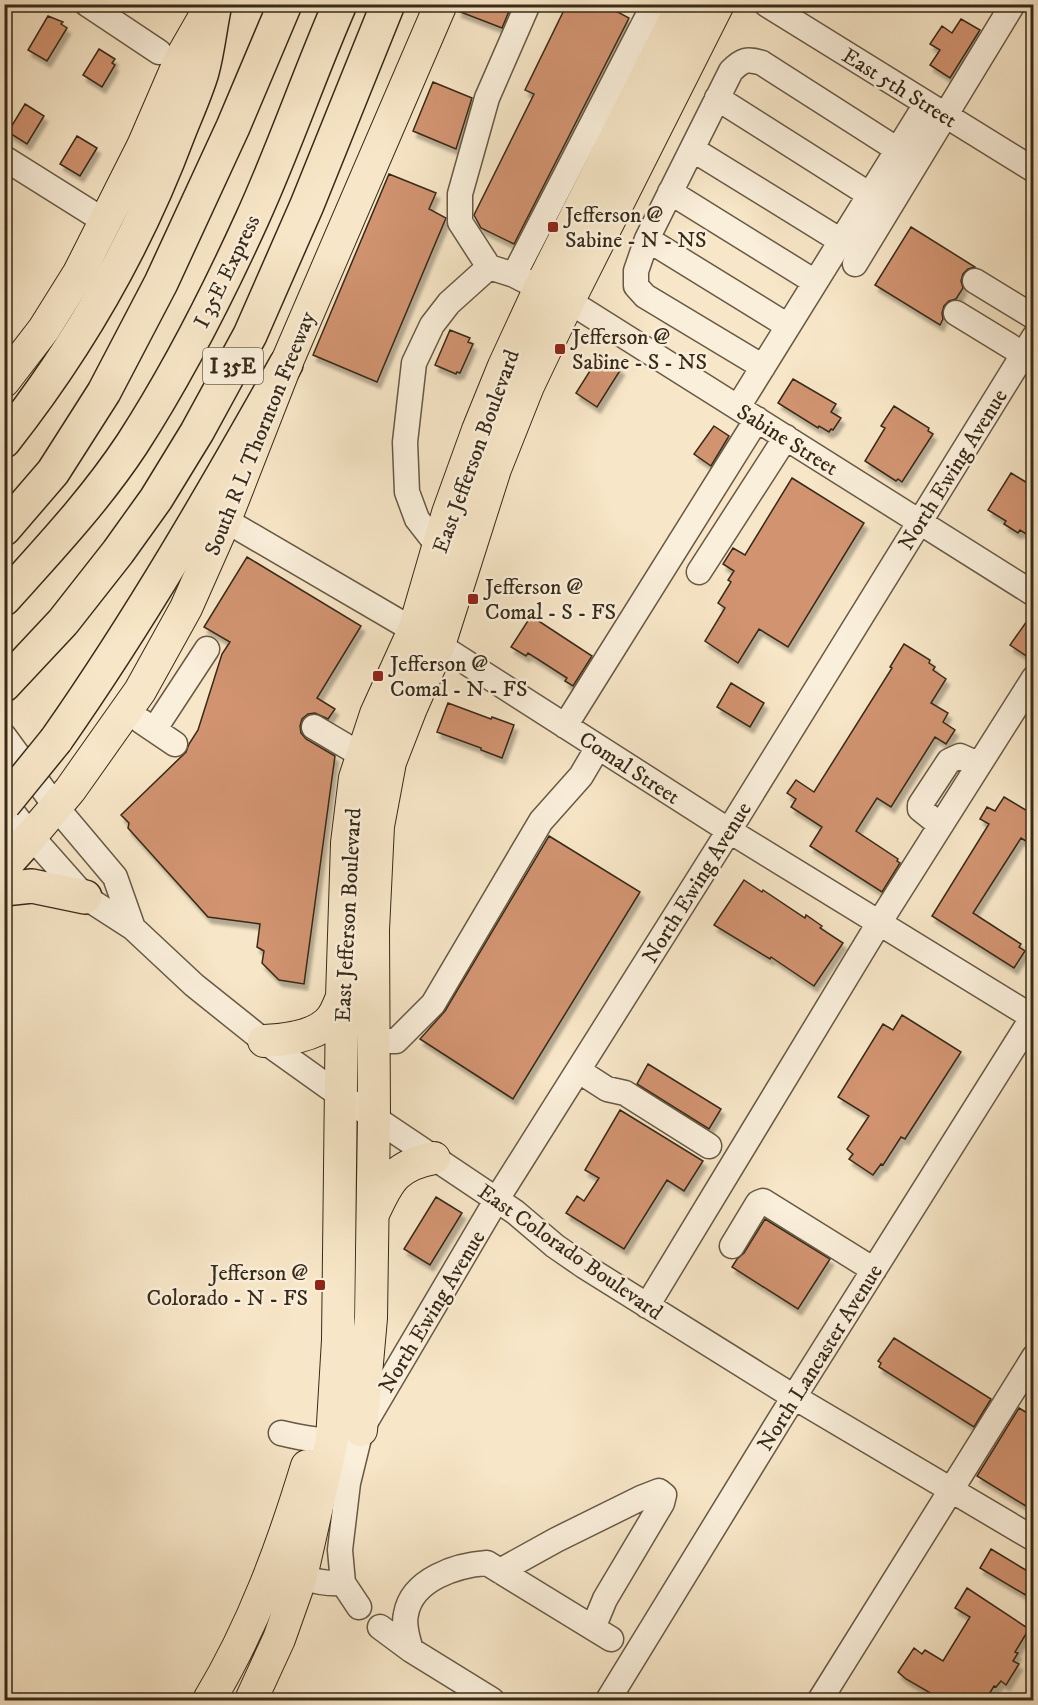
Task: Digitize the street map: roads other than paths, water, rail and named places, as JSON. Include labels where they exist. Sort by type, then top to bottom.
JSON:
[{"type":"highway","points":[[4,441],[41,394],[90,320],[134,240],[164,173],[202,72],[213,4]]},
{"type":"highway","points":[[4,529],[17,508],[53,472],[104,393],[161,283],[233,127],[285,4]]},
{"type":"highway","name":"I 35E Express","points":[[4,599],[90,502],[131,446],[159,399],[203,320],[252,219],[340,4]]},
{"type":"highway","name":"South R L Thornton Freeway","points":[[4,685],[63,622],[118,552],[156,499],[196,432],[250,335],[307,205],[388,4]]},
{"type":"highway","points":[[4,802],[56,740],[99,678],[188,534],[286,364]]},
{"type":"highway","points":[[4,866],[31,836]]},
{"type":"highway","points":[[4,889],[32,886],[85,897]]},
{"type":"main road","points":[[5,381],[44,329],[79,273],[143,146],[181,58],[213,4]]},
{"type":"main road","name":"South R L Thornton Freeway","points":[[31,836],[56,807],[140,691],[186,608],[225,520],[286,364],[441,4]]},
{"type":"main road","name":"East Jefferson Boulevard","points":[[323,1440],[339,1340],[342,997],[347,843],[356,778],[376,714],[427,638],[528,386],[718,4]]},
{"type":"main road","name":"East Jefferson Boulevard","points":[[361,1430],[371,1318],[374,1118],[373,930],[378,826],[390,762],[411,708],[427,638],[438,546],[478,430],[504,366],[527,281],[660,5]]},
{"type":"main road","points":[[264,1041],[283,1040],[320,1028],[331,1019],[342,997]]},
{"type":"main road","points":[[373,1216],[383,1192],[398,1173],[414,1162],[434,1158]]},
{"type":"main road","points":[[251,1701],[279,1639],[301,1577],[323,1440]]},
{"type":"main road","points":[[209,1701],[248,1627],[323,1440]]},
{"type":"street","points":[[87,4],[159,52]]},
{"type":"street","points":[[438,546],[417,519],[408,492],[405,442],[414,363],[432,324],[449,303],[489,267],[460,222],[460,194],[487,98],[528,4]]},
{"type":"street","name":"East 5th Street","points":[[766,4],[1034,170]]},
{"type":"street","points":[[565,726],[747,413],[763,367],[815,282],[898,150],[936,109],[1012,4]]},
{"type":"street","points":[[763,367],[645,296],[636,286],[636,271],[647,239],[731,71],[740,61],[749,59],[762,63],[898,150]]},
{"type":"street","points":[[717,98],[870,195]]},
{"type":"street","points":[[855,264],[936,109]]},
{"type":"street","points":[[692,149],[841,241]]},
{"type":"street","points":[[4,158],[106,222]]},
{"type":"street","points":[[670,192],[815,282]]},
{"type":"street","points":[[647,239],[788,326]]},
{"type":"street","name":"Sabine Street","points":[[489,267],[527,281],[568,302],[1034,594]]},
{"type":"street","points":[[975,281],[1034,317]]},
{"type":"street","points":[[956,313],[1028,345]]},
{"type":"street","name":"North Ewing Avenue","points":[[359,1607],[343,1583],[340,1550],[348,1483],[361,1430],[497,1199],[579,1071],[1028,345]]},
{"type":"street","points":[[699,572],[786,437]]},
{"type":"street","name":"Comal Street","points":[[225,520],[427,638],[728,830],[1033,1017]]},
{"type":"street","points":[[154,730],[207,648]]},
{"type":"street","points":[[647,1306],[879,923],[1034,678]]},
{"type":"street","points":[[126,711],[175,744]]},
{"type":"street","points":[[314,727],[363,756]]},
{"type":"street","name":"East Colorado Boulevard","points":[[4,736],[56,807],[114,877],[133,928]]},
{"type":"street","points":[[374,1041],[396,1041],[433,1004],[541,821],[581,776],[598,747]]},
{"type":"street","name":"East Colorado Boulevard","points":[[4,802],[85,897],[133,928],[194,985],[264,1041],[340,1096],[497,1199],[555,1246],[647,1306],[794,1397],[1034,1539]]},
{"type":"street","name":"North Lancaster Avenue","points":[[611,1700],[794,1397],[1033,1017]]},
{"type":"street","points":[[579,1071],[607,1089],[625,1093],[709,1146]]},
{"type":"street","points":[[732,1246],[758,1203],[763,1201],[874,1270]]},
{"type":"street","points":[[820,1701],[1034,1357]]},
{"type":"street","points":[[281,1433],[323,1440],[361,1430]]},
{"type":"street","points":[[411,1650],[405,1624],[406,1613],[412,1599],[428,1582],[471,1564],[487,1563],[602,1634],[605,1599],[662,1503],[664,1495],[659,1491],[640,1498],[500,1571]]},
{"type":"street","points":[[301,1577],[322,1583],[343,1583]]},
{"type":"street","points":[[380,1627],[411,1650],[492,1701]]},
{"type":"place","name":"Jefferson @ Sabine - N - NS","points":[[553,227]]},
{"type":"place","name":"Jefferson @ Sabine - S - NS","points":[[560,349]]},
{"type":"place","name":"Jefferson @ Comal - S - FS","points":[[473,599]]},
{"type":"place","name":"Jefferson @ Comal - N - FS","points":[[378,676]]},
{"type":"place","name":"Jefferson @ Colorado - N - FS","points":[[320,1285]]}]
